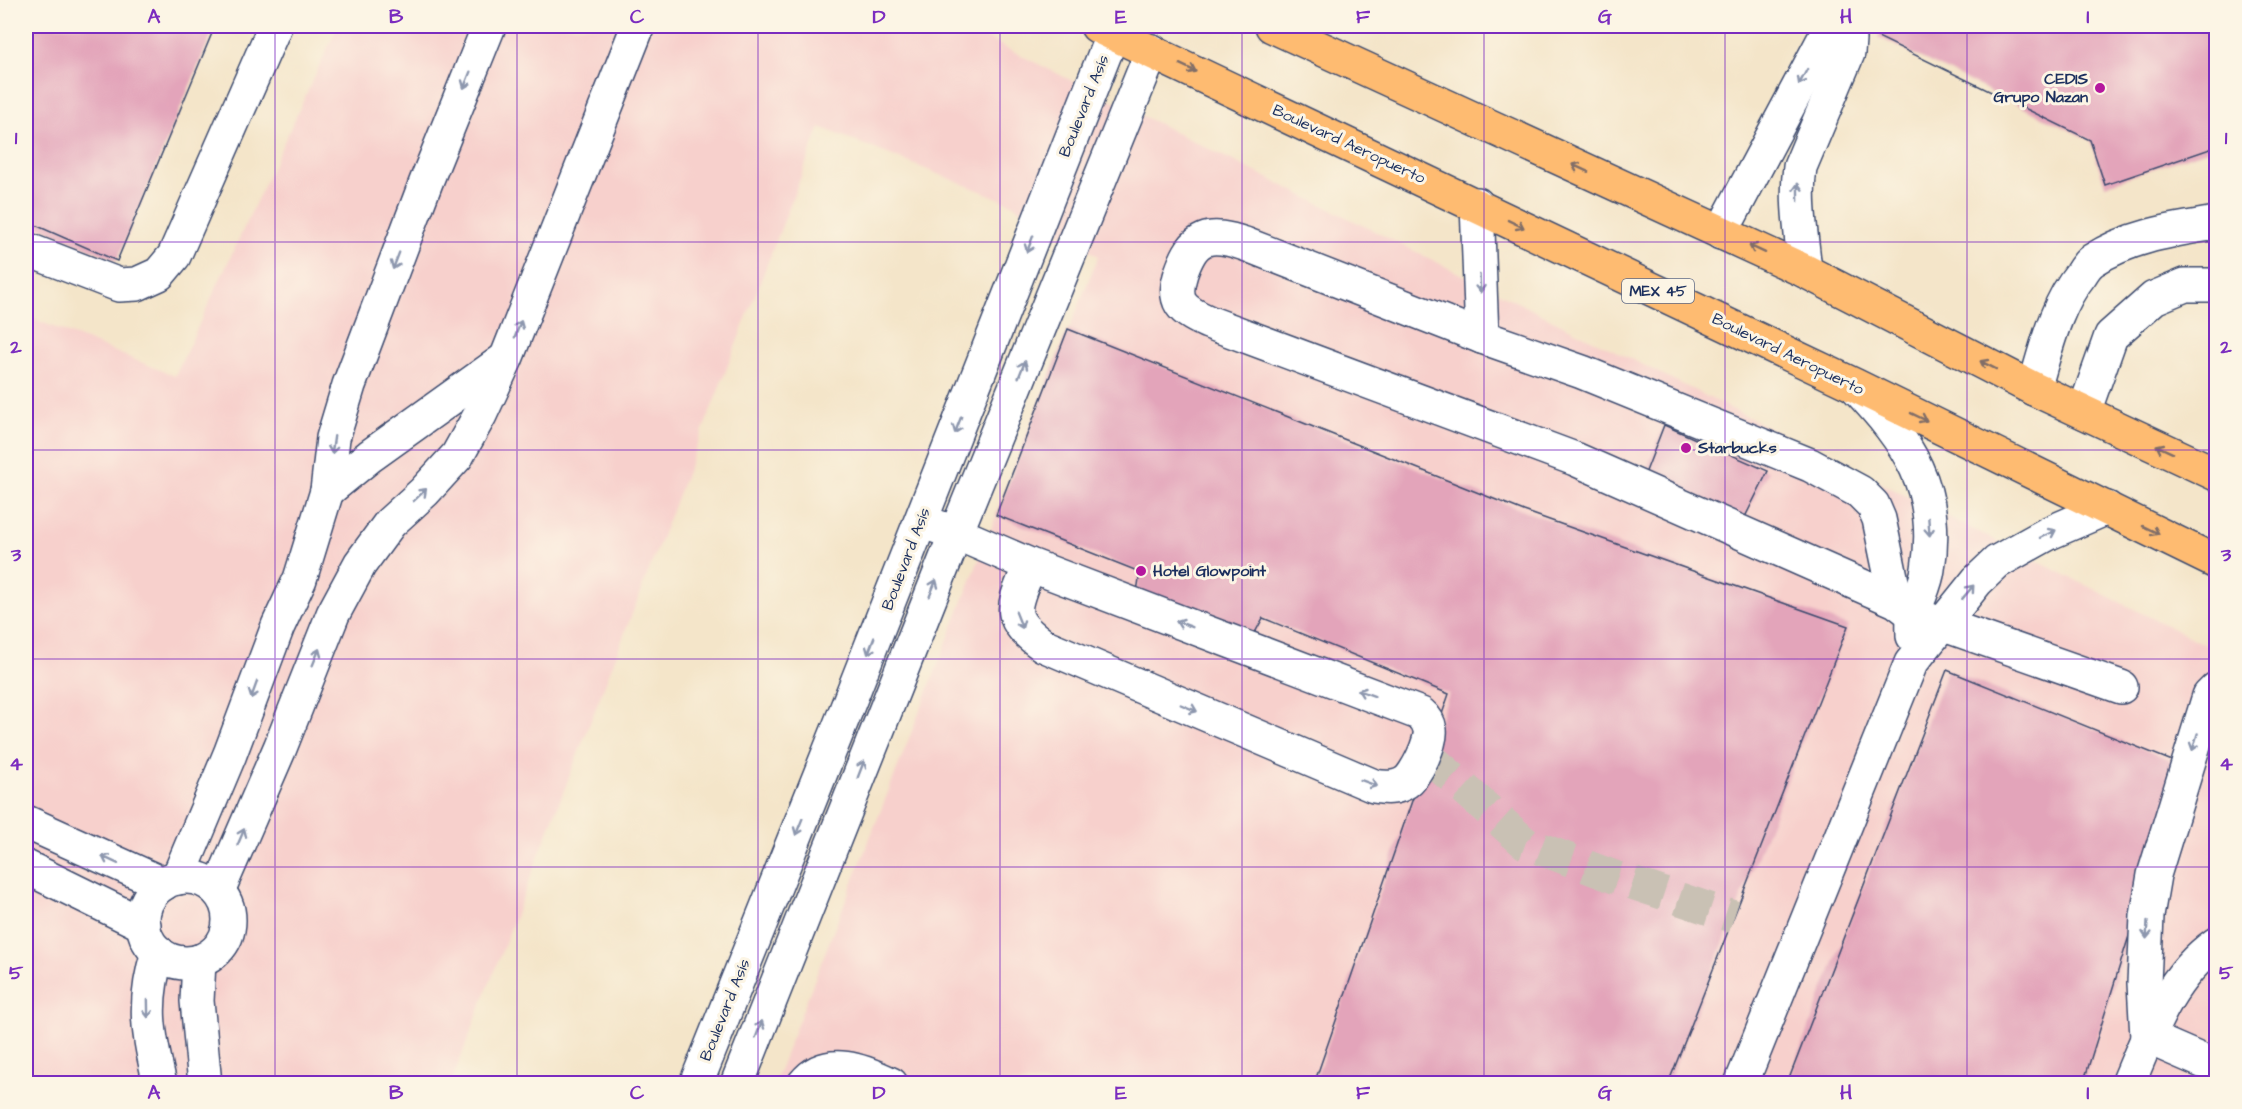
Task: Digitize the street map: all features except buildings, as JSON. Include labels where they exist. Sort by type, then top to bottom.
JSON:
[{"type":"highway","points":[[1272,26],[1805,271],[2034,389],[2217,474]]},
{"type":"highway","name":"Boulevard Aeropuerto","points":[[1105,29],[1477,204],[2217,562]]},
{"type":"street","points":[[26,249],[119,285],[138,284],[159,274],[174,256],[275,26]]},
{"type":"street","points":[[160,1083],[151,1047],[147,1010],[151,939],[144,909],[151,895],[170,881],[230,754],[278,626],[300,579],[327,491],[333,438],[349,385],[426,182],[489,26]]},
{"type":"street","points":[[218,891],[280,748],[333,614],[360,564],[390,523],[424,492],[457,456],[480,415],[506,359],[638,26]]},
{"type":"street","points":[[1721,233],[1831,26]]},
{"type":"street","points":[[1805,271],[1798,204],[1800,167],[1848,53],[1849,39],[1844,26]]},
{"type":"street","name":"Boulevard Asís","points":[[696,1083],[1041,213],[1105,29]]},
{"type":"street","points":[[737,1083],[956,533],[1152,51]]},
{"type":"street","points":[[1477,204],[1482,337]]},
{"type":"street","points":[[1041,213],[1078,231]]},
{"type":"street","points":[[2034,389],[2050,335],[2067,291],[2091,261],[2130,242],[2172,230],[2217,223]]},
{"type":"street","points":[[1917,614],[1873,505],[1860,492],[1799,461],[1582,372],[1482,337],[1226,238],[1212,238],[1199,242],[1191,248],[1178,283],[1177,295],[1182,306],[1191,314],[1575,459],[1917,614],[2121,687]]},
{"type":"street","points":[[2084,412],[2111,336],[2154,298],[2185,285],[2217,285]]},
{"type":"street","points":[[327,491],[370,456],[506,359]]},
{"type":"street","points":[[1741,1083],[1911,663],[1917,614],[1930,556],[1930,528],[1918,470],[1906,447],[1887,420],[1854,385]]},
{"type":"street","points":[[1917,614],[1955,607],[1997,562],[2049,533],[2107,508]]},
{"type":"street","points":[[920,522],[956,533],[1030,565],[1420,714],[1426,718],[1431,732],[1413,776],[1396,787],[1374,786],[1043,645],[1020,626],[1015,614],[1016,601],[1030,565]]},
{"type":"street","points":[[2148,1037],[2144,982],[2147,915],[2154,875],[2209,696],[2217,689]]},
{"type":"street","points":[[26,822],[170,881],[192,878],[207,882],[218,891],[226,904],[229,917],[228,931],[222,944],[199,961],[186,963],[172,960],[151,939],[26,867]]},
{"type":"street","points":[[2128,1083],[2148,1037],[2180,979],[2194,962],[2217,944]]},
{"type":"street","points":[[199,961],[197,1001],[205,1083]]},
{"type":"street","points":[[2148,1037],[2217,1067]]},
{"type":"street","points":[[804,1083],[817,1072],[848,1067],[891,1083]]},
{"type":"shaded area","points":[[338,26],[962,26],[2216,650],[2216,1083],[774,1083],[1098,256],[1008,202],[820,127],[451,1083],[26,1083],[26,316],[175,376]]},
{"type":"tunnel","points":[[1428,756],[1525,843],[1617,878],[1734,917]]},
{"type":"place","name":"CEDIS Grupo Nazan","points":[[2100,88]]},
{"type":"place","name":"Starbucks","points":[[1686,448]]},
{"type":"place","name":"Hotel Glowpoint","points":[[1141,571]]}]
